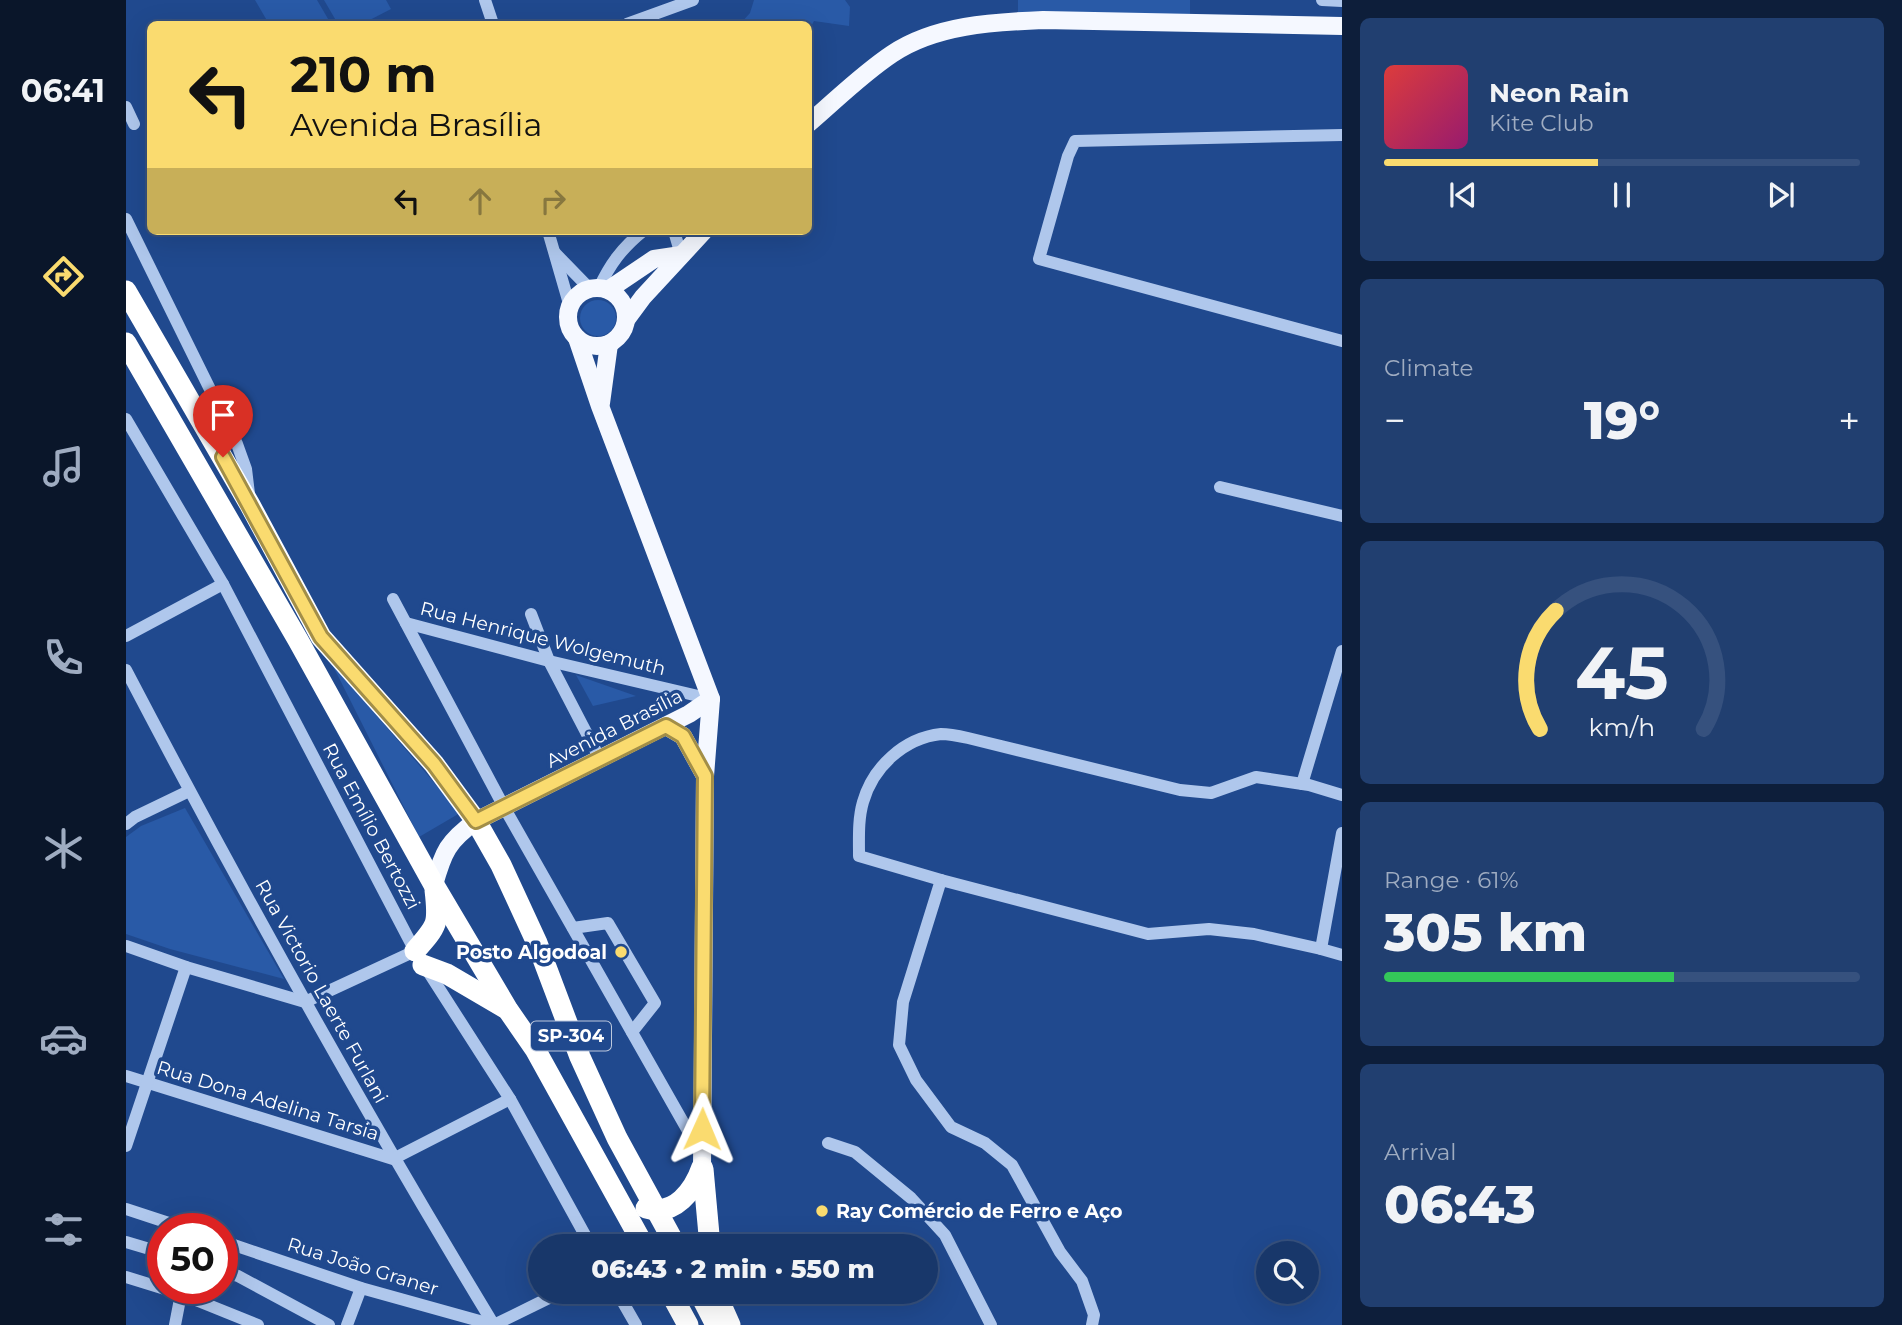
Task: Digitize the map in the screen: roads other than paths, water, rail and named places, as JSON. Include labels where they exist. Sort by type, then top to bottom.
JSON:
[{"type":"highway","name":"SP-304","points":[[126,291],[250,505],[321,637],[434,764],[476,821],[501,865],[537,943],[580,1057],[617,1138],[670,1234]]},
{"type":"highway","name":"SP-304","points":[[126,343],[298,640],[434,885],[508,1010],[535,1049],[638,1234]]},
{"type":"highway","points":[[434,885],[438,918],[419,958],[508,1010]]},
{"type":"highway","points":[[535,1049],[629,1197],[640,1206],[668,1208],[681,1202],[692,1191],[702,1161]]},
{"type":"highway","points":[[702,1161],[709,1234]]},
{"type":"highway","points":[[677,1304],[688,1325]]},
{"type":"highway","points":[[705,1304],[716,1325]]},
{"type":"highway","points":[[721,1304],[730,1325]]},
{"type":"main road","points":[[812,120],[894,52],[932,35],[960,28],[998,22],[1043,20],[1342,26]]},
{"type":"main road","points":[[681,255],[654,259],[599,289],[578,296],[570,307],[569,324],[577,338],[589,345],[609,344],[622,332],[626,320],[643,297],[700,235]]},
{"type":"main road","points":[[599,289],[621,300],[626,320]]},
{"type":"main road","name":"Avenida Brasília","points":[[434,885],[442,854],[457,835],[476,821],[666,726],[711,699],[600,406],[577,338]]},
{"type":"main road","name":"Avenida Brasília","points":[[600,406],[609,344]]},
{"type":"main road","points":[[702,1161],[705,776],[711,699]]},
{"type":"main road","points":[[666,726],[683,736],[705,776]]},
{"type":"street","points":[[485,0],[492,21]]},
{"type":"street","points":[[635,21],[694,0]]},
{"type":"street","points":[[1322,0],[1342,1]]},
{"type":"street","points":[[126,107],[134,124]]},
{"type":"street","points":[[1342,135],[1075,141],[1068,156],[1038,259],[1342,341]]},
{"type":"street","points":[[126,219],[237,444],[246,469],[250,505]]},
{"type":"street","points":[[549,235],[570,307]]},
{"type":"street","points":[[552,251],[599,289],[610,264],[638,235]]},
{"type":"street","points":[[675,235],[681,255]]},
{"type":"street","name":"Rua Emílio Bertozzi","points":[[126,419],[223,584],[419,958],[509,1099],[584,1234]]},
{"type":"street","points":[[1220,487],[1342,516]]},
{"type":"street","points":[[126,636],[223,584]]},
{"type":"street","points":[[393,599],[504,807],[632,1031],[702,1161]]},
{"type":"street","points":[[531,614],[549,661],[600,759]]},
{"type":"street","name":"Rua Henrique Wolgemuth","points":[[406,623],[549,661],[711,699]]},
{"type":"street","points":[[1302,784],[1342,651]]},
{"type":"street","name":"Rua Victorio Laerte Furlani","points":[[126,670],[189,791],[393,1159],[494,1325]]},
{"type":"street","points":[[1342,795],[1302,784],[1256,777],[1210,793],[1180,790],[943,734],[928,737],[889,757],[875,775],[863,801],[859,827],[859,856],[941,880],[1148,934],[1209,929],[1254,934],[1342,955]]},
{"type":"street","points":[[126,824],[189,791]]},
{"type":"street","points":[[1321,949],[1342,833]]},
{"type":"street","points":[[941,880],[903,1002],[899,1045],[916,1080],[951,1127],[985,1143],[1012,1165],[1060,1252],[1082,1281],[1094,1315],[1092,1325]]},
{"type":"street","points":[[573,929],[608,923],[655,1003],[632,1031]]},
{"type":"street","points":[[126,946],[186,967],[306,1002],[419,958]]},
{"type":"street","points":[[126,1146],[186,967]]},
{"type":"street","name":"Rua Dona Adelina Tarsia","points":[[126,1076],[393,1159],[509,1099]]},
{"type":"street","points":[[828,1143],[855,1152],[911,1198],[945,1235],[991,1325]]},
{"type":"street","points":[[126,1209],[147,1216]]},
{"type":"street","points":[[126,1242],[147,1248]]},
{"type":"street","name":"Rua João Graner","points":[[238,1247],[361,1289],[494,1325]]},
{"type":"street","points":[[238,1276],[329,1325]]},
{"type":"street","points":[[126,1277],[147,1283]]},
{"type":"street","points":[[347,1325],[361,1289]]},
{"type":"street","points":[[175,1325],[179,1304]]},
{"type":"street","points":[[206,1304],[258,1325]]},
{"type":"street","points":[[494,1325],[537,1304]]},
{"type":"street","points":[[624,1304],[636,1325]]},
{"type":"place","name":"Posto Algodoal","points":[[621,952]]},
{"type":"place","name":"Ray Comércio de Ferro e Aço","points":[[822,1211]]}]
